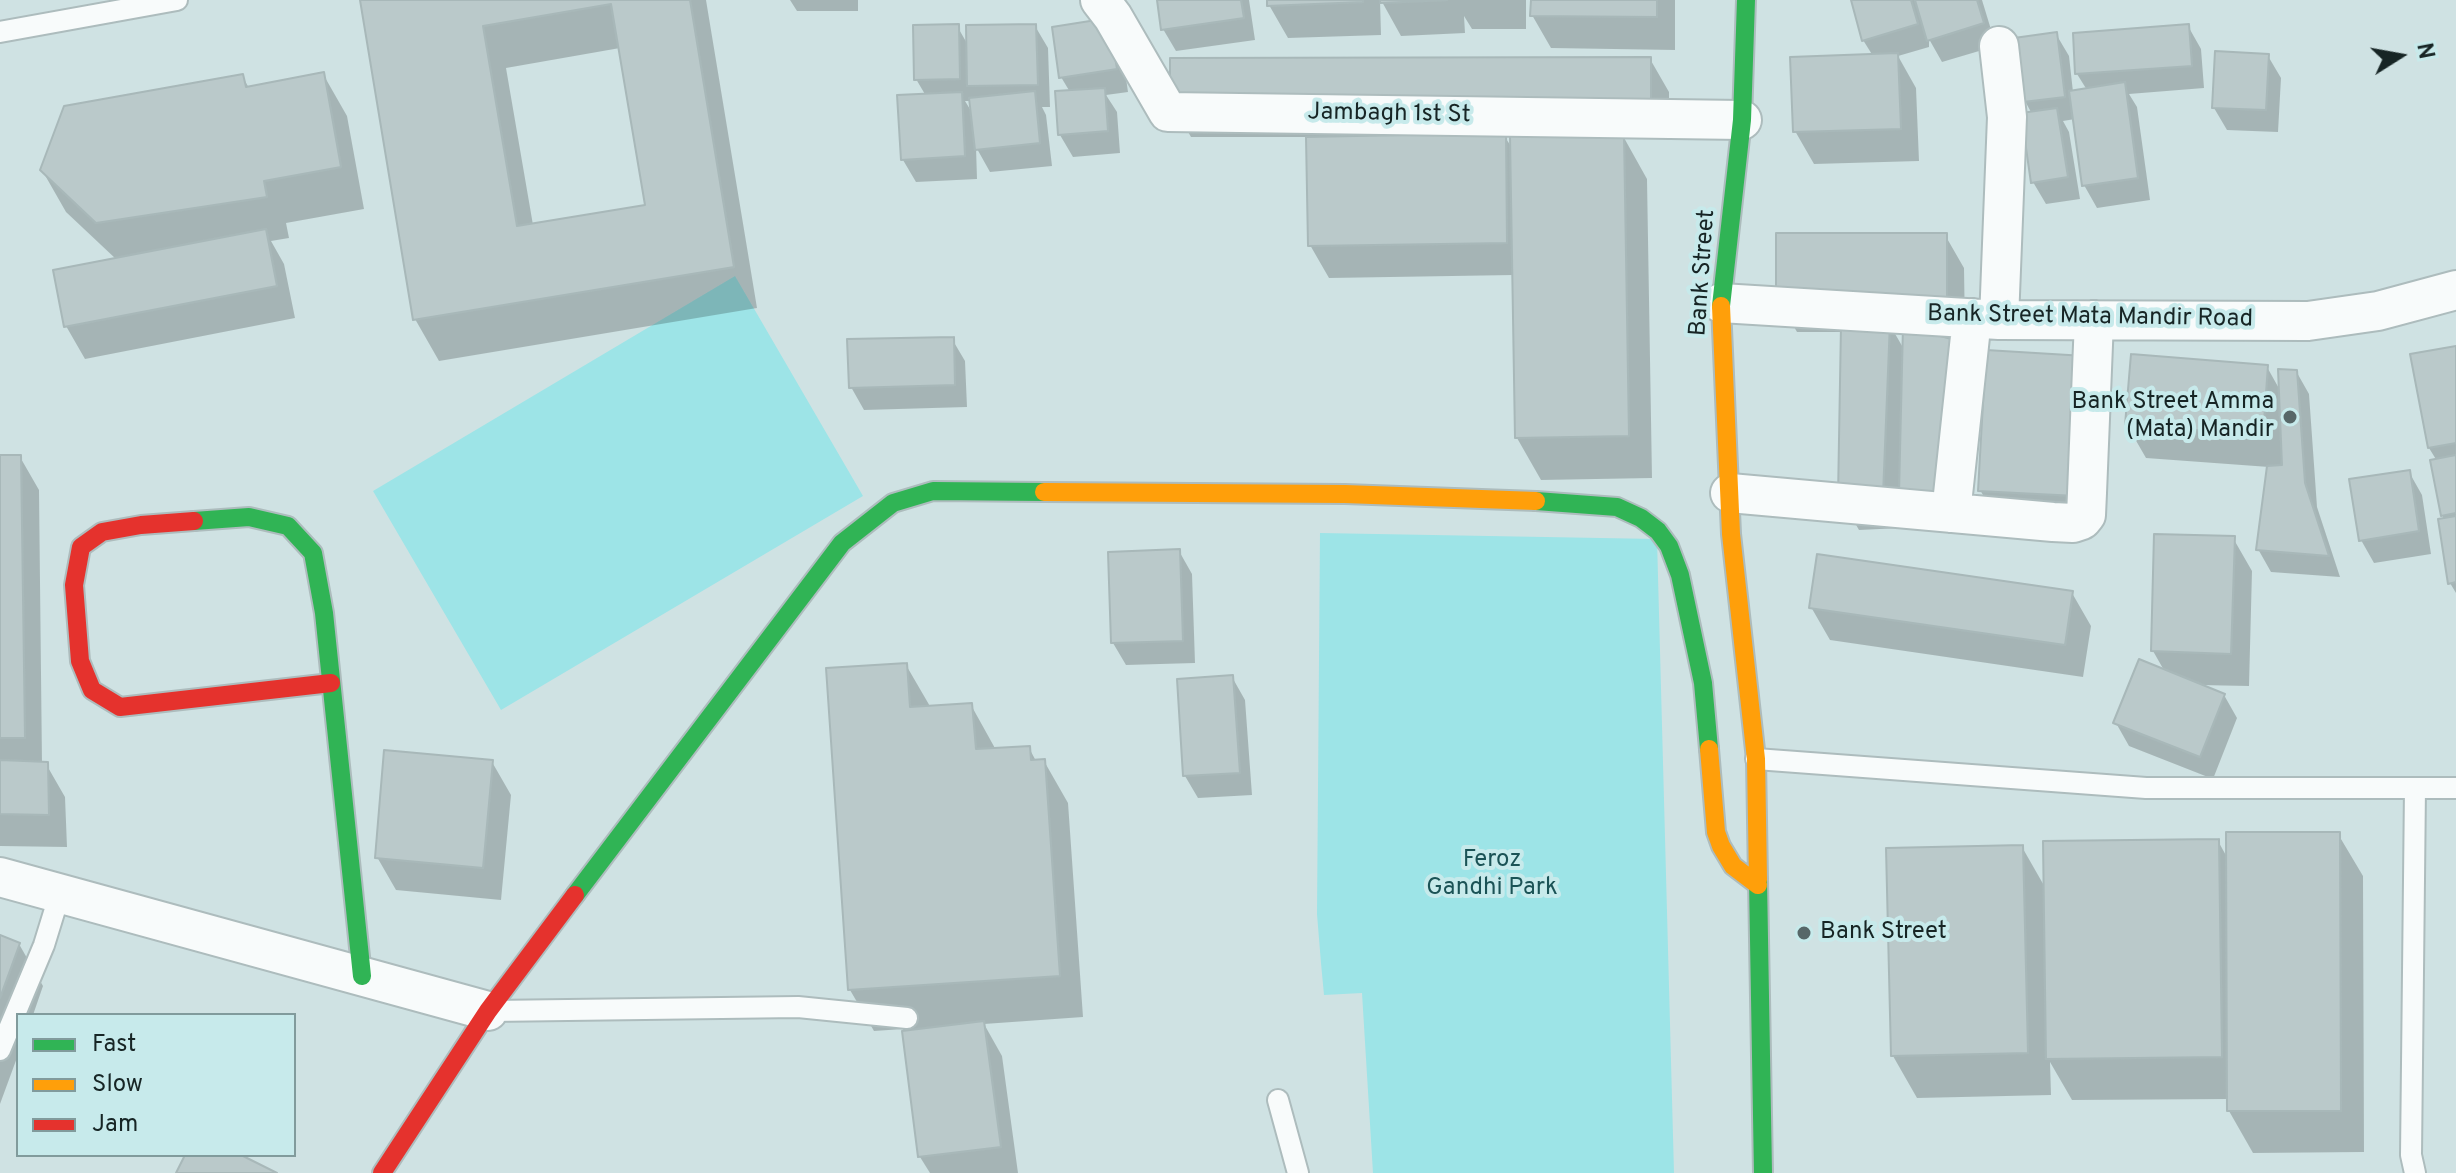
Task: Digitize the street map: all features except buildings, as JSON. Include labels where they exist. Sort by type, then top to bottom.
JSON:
[{"type":"street","name":"Jambagh 1st St","points":[[1100,0],[1168,112],[1742,120]]},
{"type":"street","name":"Bank Street","points":[[1746,0],[1742,120],[1721,303],[1731,534],[1756,759],[1763,1173]]},
{"type":"street","points":[[1951,513],[1985,319],[2007,117],[1999,46]]},
{"type":"street","name":"Bank Street Mata Mandir Road","points":[[1721,303],[1985,319],[2308,321],[2378,311],[2456,290]]},
{"type":"street","points":[[1730,493],[2073,523],[2082,520],[2086,515],[2094,320]]},
{"type":"street","points":[[382,1173],[488,1011],[842,543],[893,503],[933,491],[1360,494],[1588,505],[1617,507],[1629,512],[1658,531],[1669,546],[1680,575],[1703,683],[1716,832],[1733,866],[1758,885]]},
{"type":"street","points":[[331,683],[120,707],[92,690],[80,661],[74,585],[81,547],[102,532],[141,525],[249,517],[288,526],[313,553],[324,613],[362,976]]},
{"type":"street","points":[[0,877],[488,1011]]},
{"type":"lane","points":[[0,32],[177,0]]},
{"type":"lane","points":[[1756,759],[2146,788],[2456,788]]},
{"type":"lane","points":[[2415,788],[2411,1155],[2415,1173]]},
{"type":"lane","points":[[0,1050],[44,945],[60,893]]},
{"type":"lane","points":[[488,1011],[798,1007],[907,1018]]},
{"type":"lane","points":[[1278,1100],[1298,1173]]},
{"type":"green space","points":[[735,276],[863,496],[501,710],[373,491]]},
{"type":"green space","name":"Feroz Gandhi Park","points":[[1320,533],[1657,539],[1674,1173],[1373,1173],[1362,993],[1324,995],[1321,963],[1317,914]]},
{"type":"traffic: fast","points":[[1721,306],[1742,120],[1746,0]]},
{"type":"traffic: fast","points":[[575,895],[842,543],[893,503],[933,491],[1044,492]]},
{"type":"traffic: fast","points":[[1536,501],[1617,507],[1641,518],[1658,531],[1669,546],[1680,575],[1703,683],[1709,749]]},
{"type":"traffic: fast","points":[[194,521],[249,517],[288,526],[313,553],[324,613],[362,976]]},
{"type":"traffic: fast","points":[[1758,880],[1763,1173]]},
{"type":"traffic: slow","points":[[1721,306],[1731,534],[1756,759],[1758,880]]},
{"type":"traffic: slow","points":[[1044,492],[1345,494],[1536,501]]},
{"type":"traffic: slow","points":[[1709,749],[1716,832],[1721,846],[1733,866],[1758,885]]},
{"type":"traffic: jam","points":[[194,521],[102,532],[81,547],[74,585],[80,661],[92,690],[120,707],[331,683]]},
{"type":"traffic: jam","points":[[382,1173],[488,1011],[575,895]]},
{"type":"place","name":"Bank Street Amma (Mata) Mandir","points":[[2290,417]]},
{"type":"place","name":"Bank Street","points":[[1804,933]]}]
